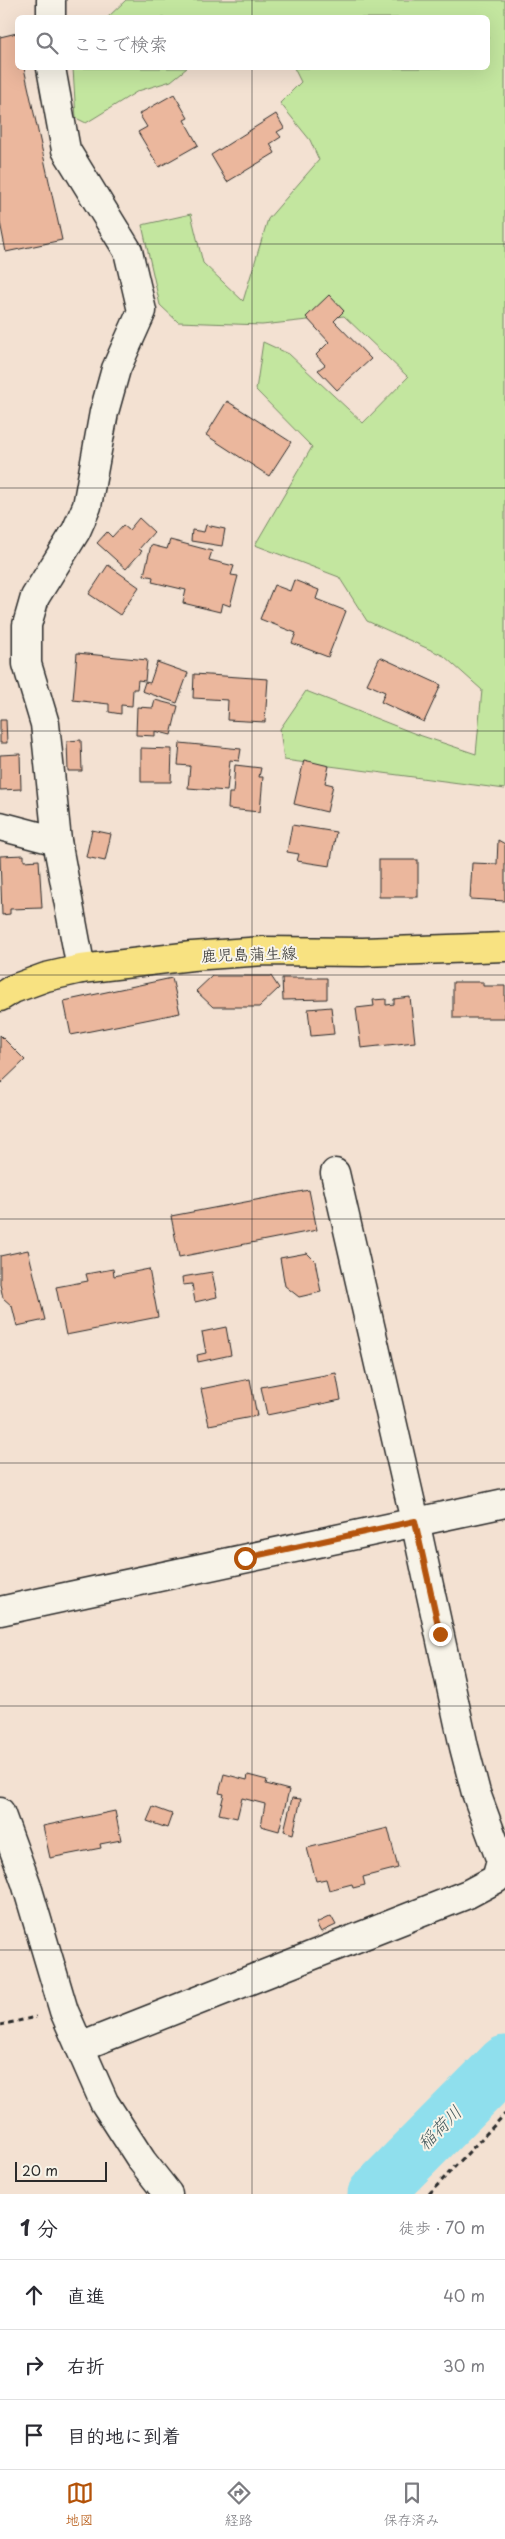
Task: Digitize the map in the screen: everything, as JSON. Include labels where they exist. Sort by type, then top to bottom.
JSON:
[{"type":"main road","name":"鹿児島蒲生線","points":[[0,997],[13,989],[46,977],[81,969],[192,956],[264,951],[363,952],[505,947]]},
{"type":"street","points":[[51,0],[51,15]]},
{"type":"street","points":[[51,70],[66,150],[128,251],[142,311],[116,370],[106,404],[87,506],[76,531],[35,596],[27,625],[27,664],[45,724],[57,841],[81,969]]},
{"type":"street","points":[[0,826],[57,841]]},
{"type":"street","points":[[80,2047],[468,1894],[496,1879],[501,1862],[476,1793],[466,1756],[415,1521],[334,1173]]},
{"type":"street","points":[[0,1611],[505,1503]]},
{"type":"street","points":[[0,1812],[26,1883],[64,2012],[104,2102],[142,2161],[168,2194]]},
{"type":"path","points":[[0,2025],[64,2012]]},
{"type":"path","points":[[429,2194],[505,2114]]},
{"type":"green space","points":[[126,0],[505,0],[505,789],[284,760],[280,729],[306,691],[416,734],[476,754],[482,690],[444,656],[367,621],[339,577],[255,545],[312,447],[256,390],[263,342],[289,354],[363,423],[408,377],[344,316],[262,325],[178,322],[160,305],[142,225],[191,214],[203,263],[243,301],[268,219],[319,160],[310,140],[280,103],[301,82],[295,70],[490,70],[490,15],[110,15]]},
{"type":"green space","points":[[73,70],[185,70],[171,81],[138,91],[86,123],[76,118]]},
{"type":"building","points":[[15,33],[15,70],[24,70],[62,240],[6,252],[0,222],[0,37]]},
{"type":"building","points":[[174,94],[188,118],[184,120],[198,145],[159,167],[138,132],[147,127],[139,114]]},
{"type":"building","points":[[276,114],[284,128],[277,132],[281,137],[270,144],[275,153],[227,182],[211,155]]},
{"type":"building","points":[[329,295],[344,311],[334,321],[371,359],[337,390],[318,370],[325,365],[316,355],[329,342],[306,317]]},
{"type":"building","points":[[227,401],[291,442],[269,476],[206,435]]},
{"type":"building","points":[[139,518],[154,532],[139,549],[142,551],[126,569],[97,543],[107,532],[112,537],[123,525],[129,530]]},
{"type":"building","points":[[206,525],[225,529],[222,546],[191,541],[192,530],[204,532]]},
{"type":"building","points":[[170,540],[212,551],[209,560],[234,566],[231,575],[238,576],[230,606],[222,603],[220,612],[183,603],[186,590],[152,582],[153,577],[144,575],[151,545],[167,549]]},
{"type":"building","points":[[108,565],[139,587],[120,615],[89,594]]},
{"type":"building","points":[[294,580],[319,590],[316,599],[346,611],[328,657],[292,643],[296,633],[260,619],[274,585],[290,591]]},
{"type":"building","points":[[77,653],[147,660],[145,681],[138,680],[137,689],[133,689],[132,706],[121,705],[121,714],[109,712],[109,704],[73,700]]},
{"type":"building","points":[[380,657],[441,685],[424,722],[381,702],[385,692],[367,684]]},
{"type":"building","points":[[157,662],[188,673],[177,703],[142,691],[145,682],[150,683]]},
{"type":"building","points":[[194,674],[268,679],[265,722],[227,720],[228,700],[193,698]]},
{"type":"building","points":[[155,700],[178,706],[171,735],[155,731],[155,736],[136,735],[137,707],[153,708]]},
{"type":"building","points":[[0,720],[6,720],[7,743],[0,743]]},
{"type":"building","points":[[81,740],[82,771],[68,771],[67,741]]},
{"type":"building","points":[[180,743],[241,749],[239,761],[230,760],[227,791],[188,788],[190,766],[178,765]]},
{"type":"building","points":[[141,748],[172,749],[171,782],[141,782]]},
{"type":"building","points":[[20,754],[21,789],[0,790],[0,755]]},
{"type":"building","points":[[304,760],[329,766],[325,783],[333,785],[327,812],[294,804]]},
{"type":"building","points":[[235,765],[261,768],[259,777],[263,777],[260,812],[228,809],[229,793],[233,793]]},
{"type":"building","points":[[292,825],[336,832],[330,866],[297,861],[299,854],[287,852]]},
{"type":"building","points":[[92,830],[111,834],[105,861],[86,857]]},
{"type":"building","points":[[498,840],[505,844],[505,901],[470,899],[472,863],[497,864]]},
{"type":"building","points":[[24,855],[24,861],[39,860],[42,908],[10,909],[10,914],[2,915],[0,856]]},
{"type":"building","points":[[379,860],[418,860],[418,897],[379,897]]},
{"type":"building","points":[[212,976],[271,976],[279,988],[259,1007],[213,1007],[196,991]]},
{"type":"building","points":[[172,978],[180,1013],[71,1035],[64,1001]]},
{"type":"building","points":[[282,978],[327,978],[327,999],[283,1000]]},
{"type":"building","points":[[453,982],[483,982],[483,986],[505,986],[505,1018],[453,1018]]},
{"type":"building","points":[[410,997],[415,1042],[361,1048],[356,1008],[374,1006],[373,1000],[386,999],[386,1005],[394,1004],[394,999]]},
{"type":"building","points":[[331,1007],[334,1034],[311,1036],[308,1009]]},
{"type":"building","points":[[0,1035],[25,1060],[0,1084]]},
{"type":"building","points":[[309,1190],[317,1230],[179,1257],[171,1216]]},
{"type":"building","points":[[28,1250],[45,1320],[17,1326],[12,1306],[3,1298],[0,1284],[0,1256]]},
{"type":"building","points":[[307,1253],[315,1261],[321,1292],[299,1297],[285,1286],[280,1258]]},
{"type":"building","points":[[113,1269],[114,1276],[149,1269],[158,1317],[66,1335],[56,1287],[88,1281],[86,1274]]},
{"type":"building","points":[[212,1272],[217,1297],[195,1302],[192,1284],[183,1285],[182,1277]]},
{"type":"building","points":[[226,1327],[231,1355],[198,1362],[197,1355],[206,1353],[202,1332]]},
{"type":"building","points":[[336,1373],[341,1400],[267,1415],[261,1387]]},
{"type":"building","points":[[250,1379],[257,1416],[209,1425],[201,1389]]},
{"type":"building","points":[[224,1774],[247,1780],[248,1775],[267,1780],[266,1784],[289,1790],[279,1831],[261,1826],[265,1804],[242,1798],[237,1818],[219,1814],[224,1794],[219,1793]]},
{"type":"building","points":[[292,1798],[301,1799],[293,1834],[284,1831]]},
{"type":"building","points":[[153,1807],[172,1814],[167,1828],[147,1821]]},
{"type":"building","points":[[115,1811],[121,1840],[100,1844],[101,1848],[50,1858],[43,1826]]},
{"type":"building","points":[[388,1828],[398,1868],[363,1877],[365,1885],[353,1888],[352,1884],[329,1890],[326,1879],[316,1881],[307,1848]]},
{"type":"building","points":[[331,1916],[336,1925],[321,1932],[316,1923]]},
{"type":"waterway","name":"稲荷川","points":[[375,2194],[505,2063]]},
{"type":"route","points":[[245,1558],[415,1521],[440,1634]]}]
